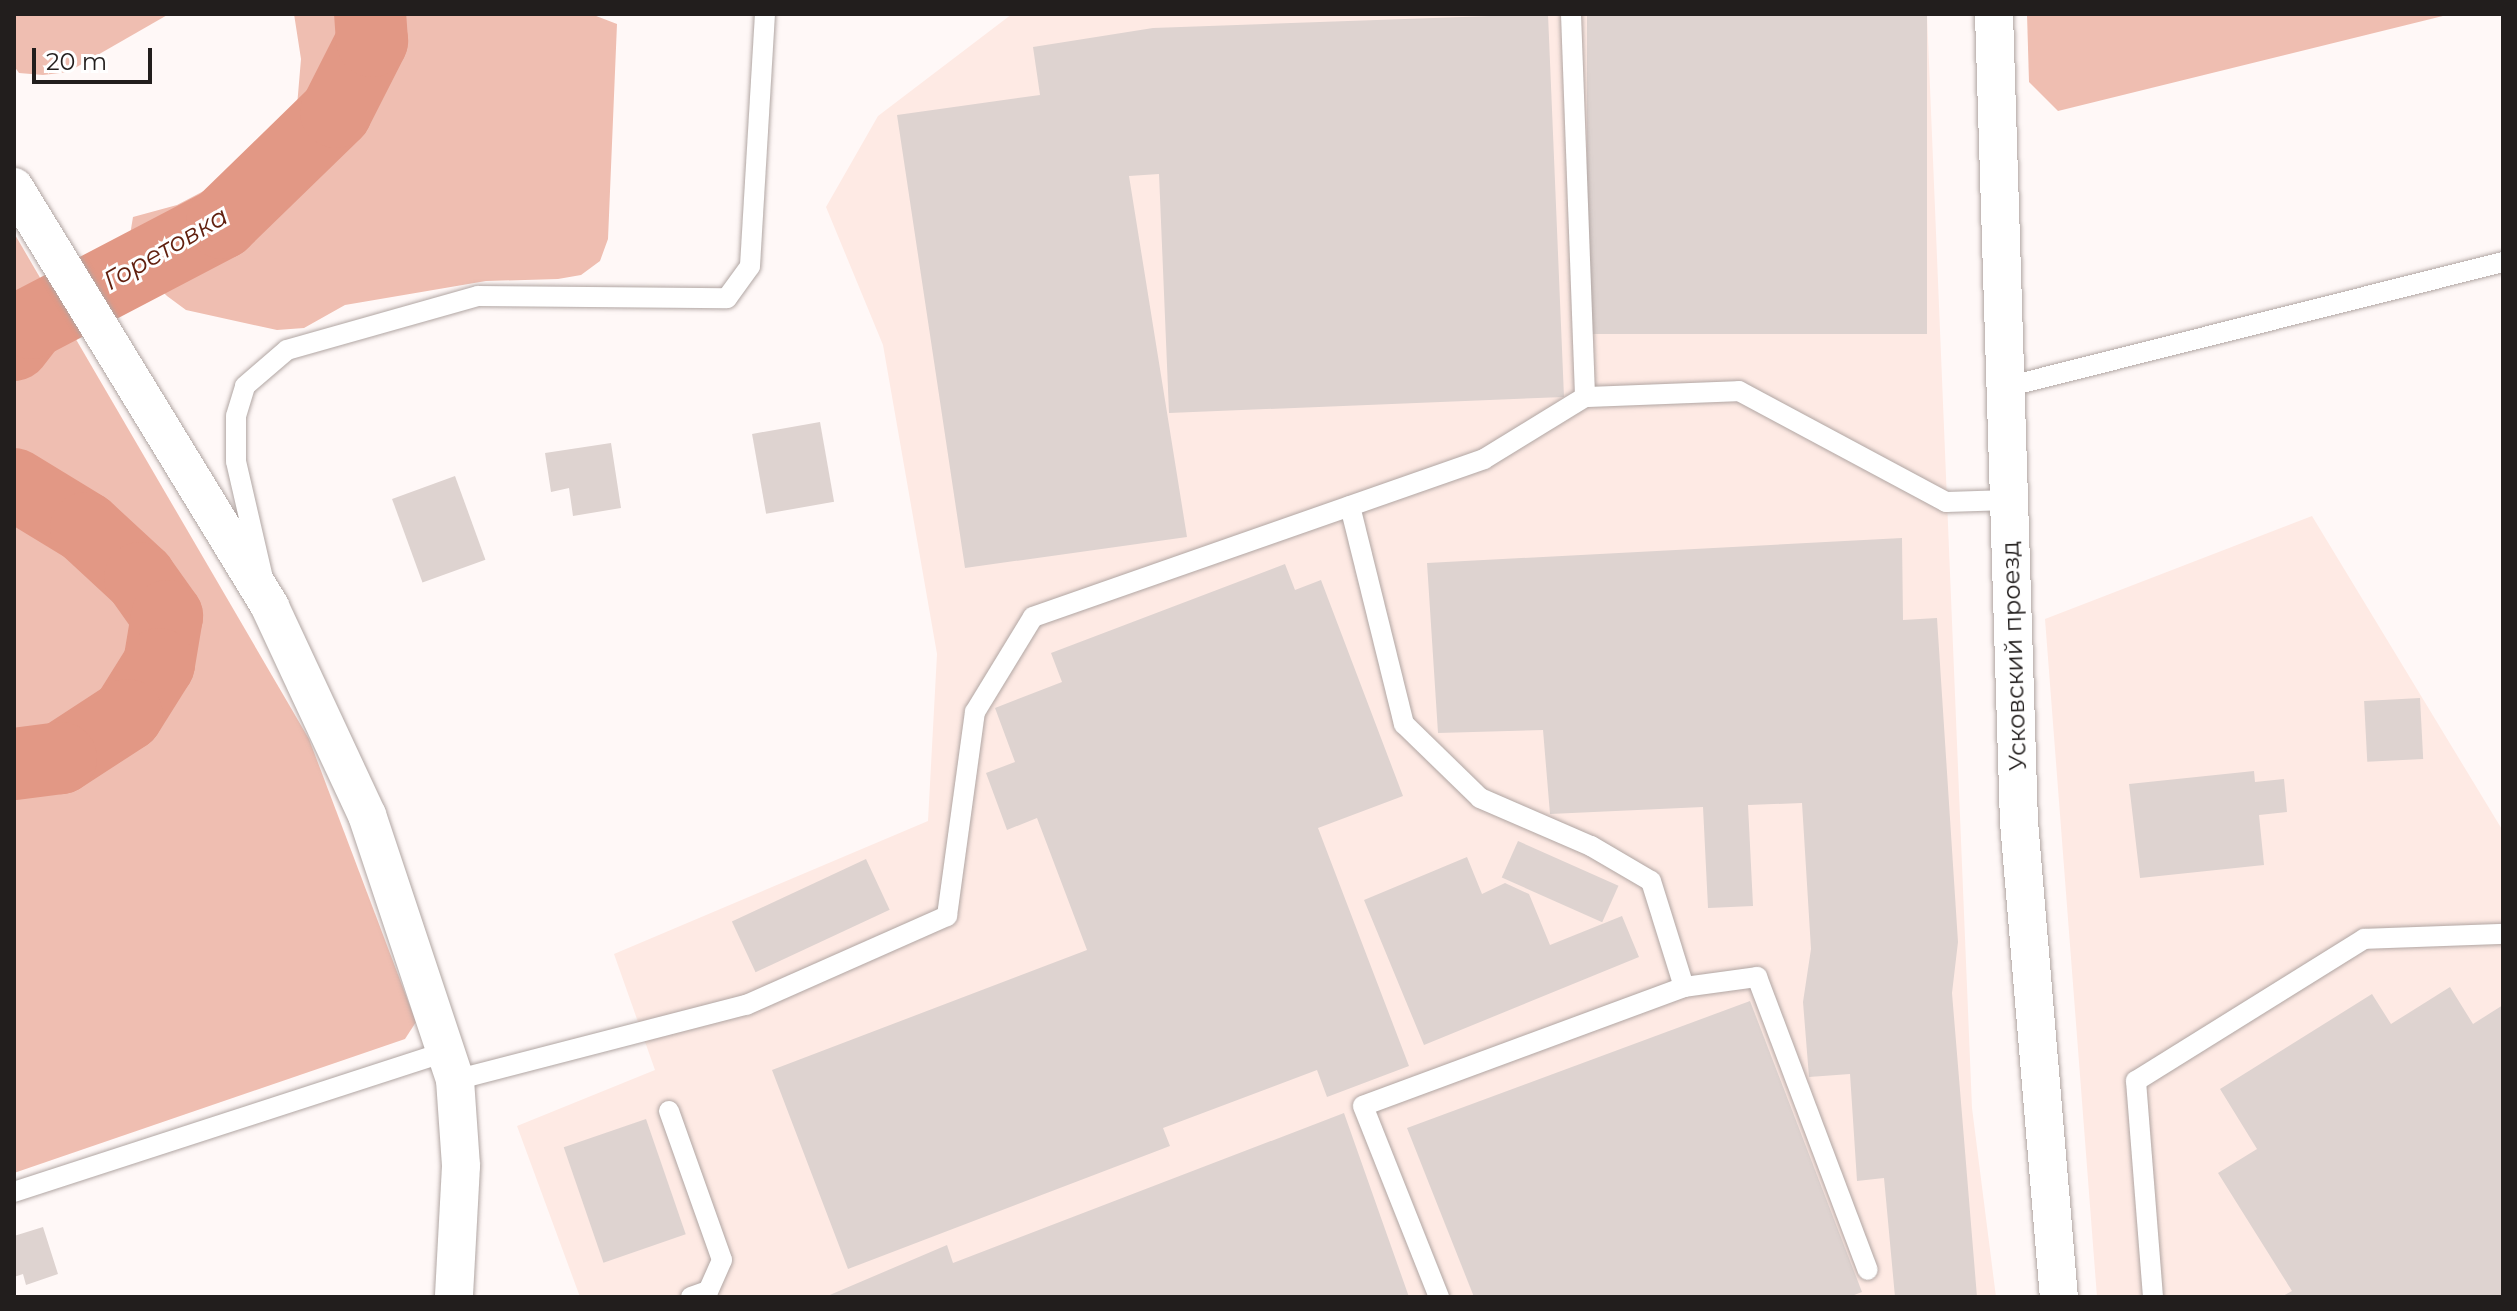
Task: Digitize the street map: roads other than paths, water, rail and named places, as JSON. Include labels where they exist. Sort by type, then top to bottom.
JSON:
[{"type":"street","name":"Усковский проезд","points":[[1994,14],[2019,822],[2059,1297]]},
{"type":"street","points":[[18,194],[125,374],[270,607],[367,815],[452,1066],[461,1166],[454,1297]]},
{"type":"lane","points":[[270,607],[236,461],[236,416],[245,386],[287,350],[478,296],[727,298],[750,266],[765,14]]},
{"type":"lane","points":[[1571,14],[1585,397]]},
{"type":"lane","points":[[2006,387],[2503,262]]},
{"type":"lane","points":[[14,1192],[452,1066],[746,1005],[947,916],[975,712],[1033,617],[1484,459],[1585,397],[1739,391],[1946,502],[2009,500]]},
{"type":"lane","points":[[1350,506],[1404,724],[1480,798],[1591,846],[1651,881],[1684,987]]},
{"type":"lane","points":[[2153,1297],[2136,1081],[2364,939],[2503,934]]},
{"type":"lane","points":[[1439,1297],[1363,1106],[1684,987],[1757,977],[1868,1270]]},
{"type":"lane","points":[[669,1111],[722,1260],[708,1291],[691,1297]]},
{"type":"waterway","name":"Горетовка","points":[[14,345],[31,323],[222,223],[336,112],[372,41],[370,14]]},
{"type":"waterway","name":"Горетовка","points":[[14,484],[86,528],[140,578],[167,616],[159,664],[127,715],[61,758],[14,764]]}]
